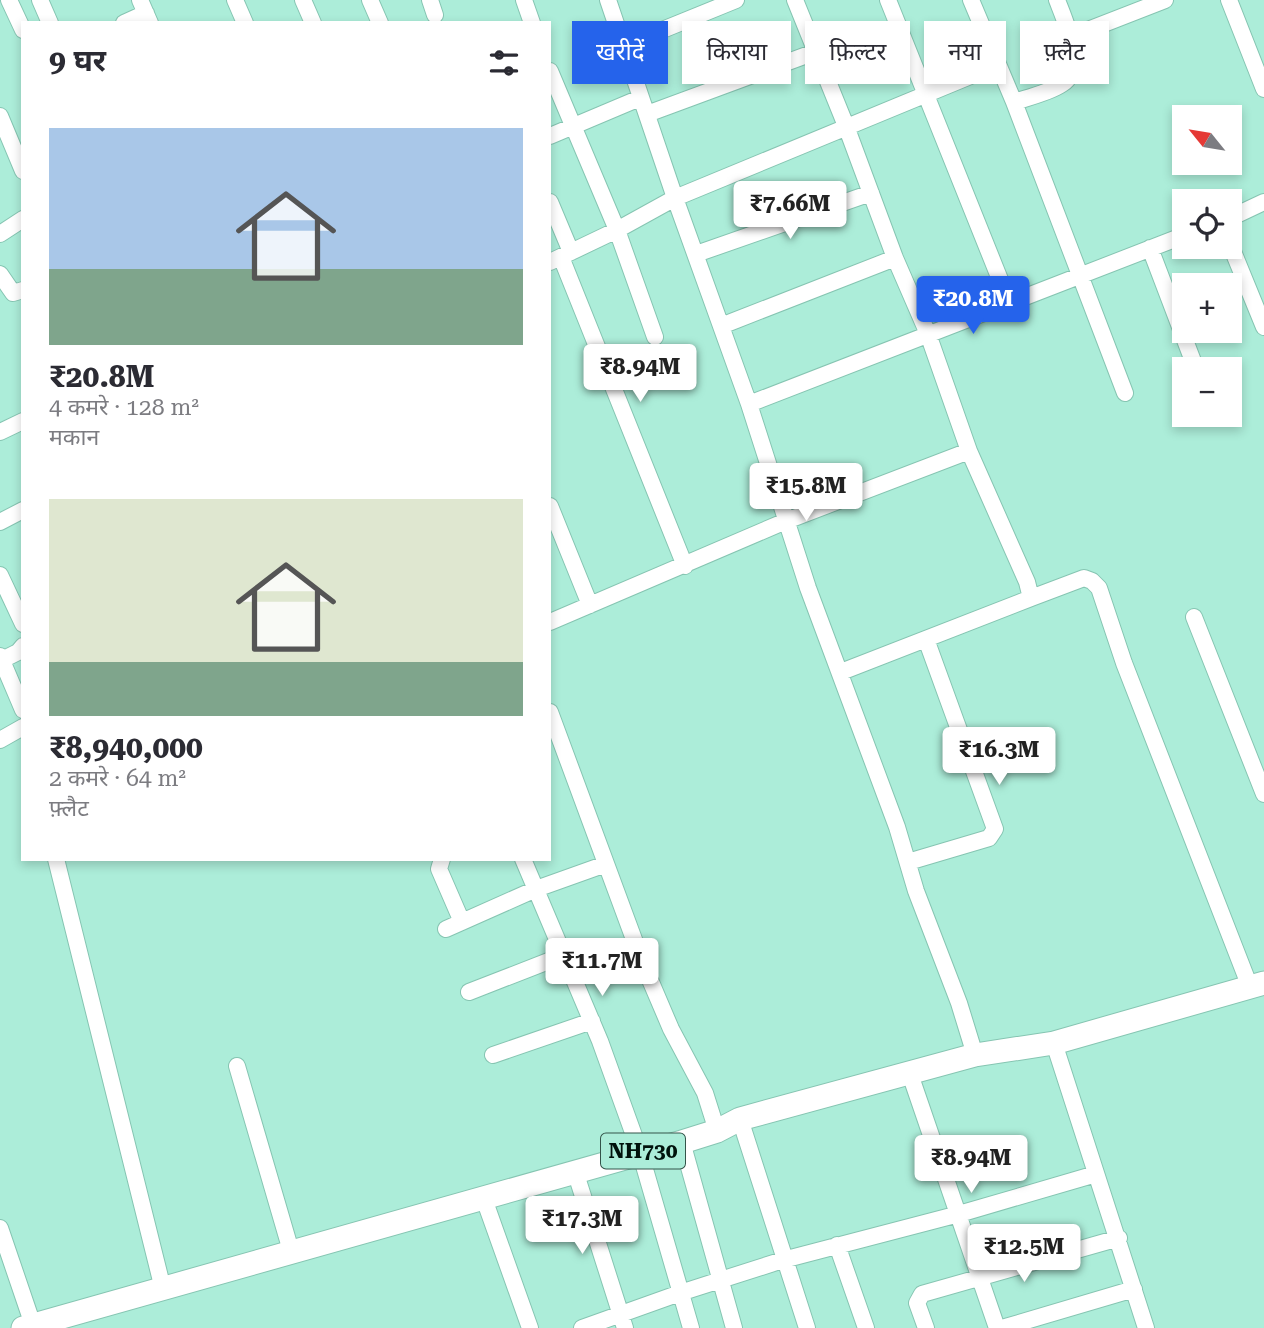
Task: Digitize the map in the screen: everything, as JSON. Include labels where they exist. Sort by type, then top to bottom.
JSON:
[{"type":"highway","name":"NH730","points":[[28,1327],[682,1142],[717,1131],[740,1119],[975,1055],[1054,1043],[1257,985]]},
{"type":"street","points":[[9,0],[21,26]]},
{"type":"street","points":[[235,0],[244,21]]},
{"type":"street","points":[[303,0],[312,21]]},
{"type":"street","points":[[370,0],[379,21]]},
{"type":"street","points":[[524,0],[531,21]]},
{"type":"street","points":[[608,0],[615,21]]},
{"type":"street","points":[[668,28],[736,0]]},
{"type":"street","points":[[795,0],[805,26]]},
{"type":"street","points":[[888,0],[1009,302]]},
{"type":"street","points":[[971,0],[979,21]]},
{"type":"street","points":[[1057,0],[1064,21]]},
{"type":"street","points":[[1109,22],[1165,0]]},
{"type":"street","points":[[1229,0],[1264,89]]},
{"type":"street","points":[[44,1],[49,21]]},
{"type":"street","points":[[128,21],[145,12]]},
{"type":"street","points":[[646,114],[805,56]]},
{"type":"street","points":[[551,73],[617,230],[655,337]]},
{"type":"street","points":[[635,84],[748,404],[808,588],[841,672],[975,1055]]},
{"type":"street","points":[[828,84],[895,258],[928,334],[969,450],[1027,582],[1031,598]]},
{"type":"street","points":[[561,257],[675,198],[950,84]]},
{"type":"street","points":[[1006,84],[1125,393]]},
{"type":"street","points":[[1014,102],[1061,84]]},
{"type":"street","points":[[551,136],[640,99]]},
{"type":"street","points":[[0,116],[21,167]]},
{"type":"street","points":[[696,254],[871,193]]},
{"type":"street","points":[[1242,212],[1264,202]]},
{"type":"street","points":[[551,207],[561,257],[685,566]]},
{"type":"street","points":[[0,234],[21,220]]},
{"type":"street","points":[[748,404],[1172,240]]},
{"type":"street","points":[[1150,248],[1191,357]]},
{"type":"street","points":[[721,327],[895,258]]},
{"type":"street","points":[[1236,259],[1264,327]]},
{"type":"street","points":[[0,274],[13,293],[21,291]]},
{"type":"street","points":[[0,432],[21,422]]},
{"type":"street","points":[[551,622],[786,521],[969,450]]},
{"type":"street","points":[[551,508],[590,605]]},
{"type":"street","points":[[0,522],[21,511]]},
{"type":"street","points":[[0,575],[21,620]]},
{"type":"street","points":[[841,672],[1084,578],[1093,581],[1099,588],[1124,663],[1257,985]]},
{"type":"street","points":[[1194,617],[1264,794]]},
{"type":"street","points":[[908,862],[989,838],[995,829],[926,639]]},
{"type":"street","points":[[21,648],[1,659],[21,705]]},
{"type":"street","points":[[551,715],[642,961],[671,1029],[705,1093],[717,1131]]},
{"type":"street","points":[[0,740],[21,728]]},
{"type":"street","points":[[56,861],[163,1289]]},
{"type":"street","points":[[441,861],[439,869],[462,922]]},
{"type":"street","points":[[524,861],[592,1021],[640,1152],[691,1328]]},
{"type":"street","points":[[446,929],[536,889],[606,864]]},
{"type":"street","points":[[469,992],[564,955]]},
{"type":"street","points":[[494,1055],[592,1021]]},
{"type":"street","points":[[1054,1043],[1146,1328]]},
{"type":"street","points":[[237,1066],[291,1251]]},
{"type":"street","points":[[910,1074],[979,1277],[1000,1328],[1134,1289]]},
{"type":"street","points":[[740,1119],[807,1328]]},
{"type":"street","points":[[682,1142],[734,1328]]},
{"type":"street","points":[[575,1171],[622,1322]]},
{"type":"street","points":[[582,1328],[622,1322],[680,1293],[783,1259],[959,1214],[1096,1174]]},
{"type":"street","points":[[484,1196],[530,1328]]},
{"type":"street","points":[[0,1228],[28,1327]]},
{"type":"street","points":[[926,1328],[917,1303],[922,1294],[1119,1238]]},
{"type":"street","points":[[838,1245],[866,1328]]}]
